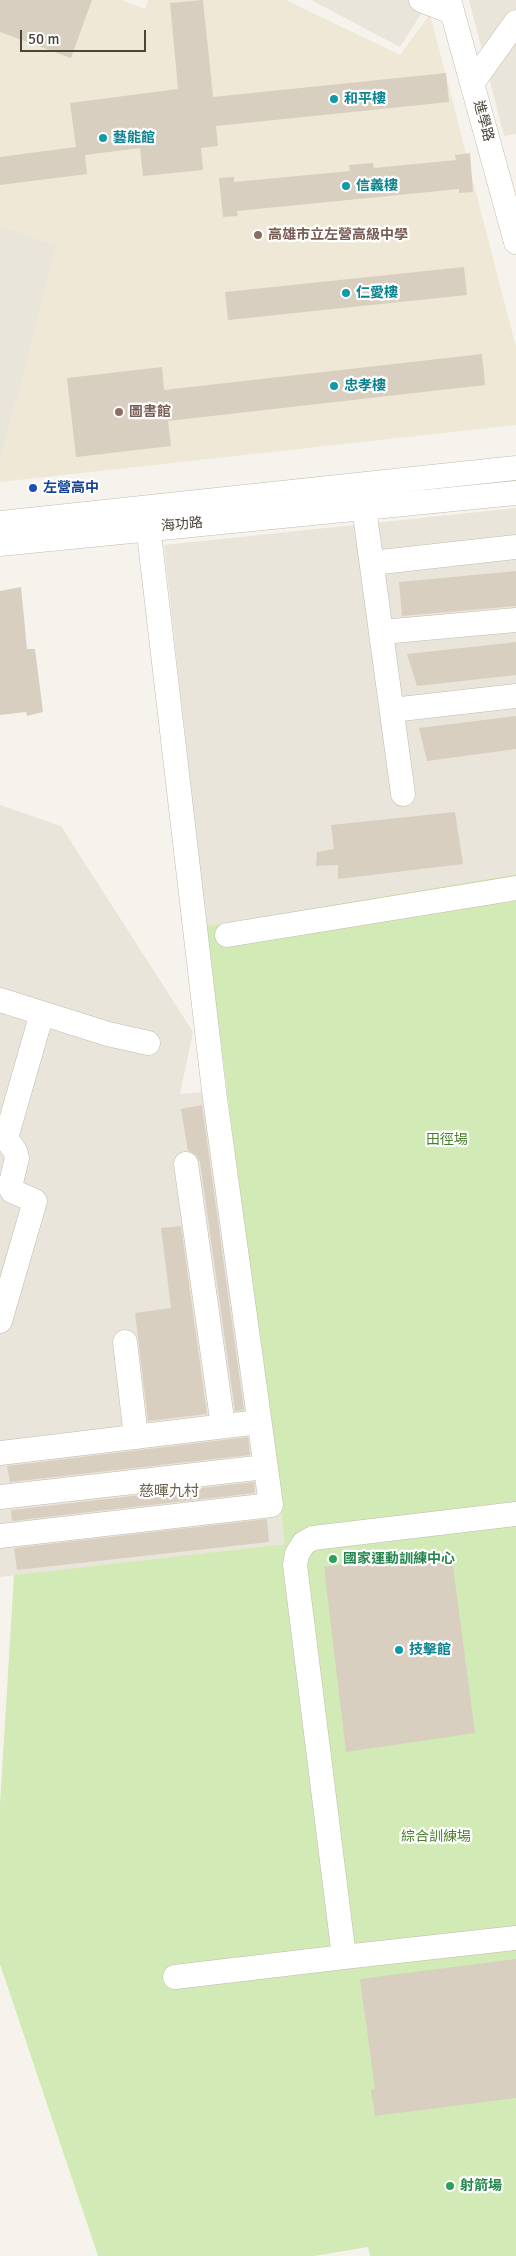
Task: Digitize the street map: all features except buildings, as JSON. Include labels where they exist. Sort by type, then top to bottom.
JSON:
[{"type":"street","points":[[421,0],[451,6]]},
{"type":"street","name":"進學路","points":[[451,6],[516,242]]},
{"type":"street","points":[[473,82],[516,22]]},
{"type":"street","name":"海功路","points":[[0,544],[148,518],[361,485],[516,468]]},
{"type":"street","points":[[361,485],[403,794]]},
{"type":"street","name":"海功路","points":[[0,523],[364,509],[516,493]]},
{"type":"street","points":[[0,1532],[271,1505],[214,1091],[148,518]]},
{"type":"street","points":[[372,563],[516,547]]},
{"type":"street","points":[[382,632],[516,620]]},
{"type":"street","points":[[392,710],[516,696]]},
{"type":"street","points":[[227,935],[516,888]]},
{"type":"street","points":[[0,1000],[108,1034],[148,1043]]},
{"type":"street","points":[[0,1321],[35,1201],[12,1191],[10,1187],[17,1158],[15,1151],[6,1138],[42,1012]]},
{"type":"street","points":[[186,1164],[223,1426]]},
{"type":"street","points":[[193,1216],[230,1210]]},
{"type":"street","points":[[125,1342],[136,1437]]},
{"type":"street","points":[[0,1453],[259,1422]]},
{"type":"street","points":[[0,1497],[265,1467]]},
{"type":"street","points":[[344,1957],[295,1565],[297,1554],[304,1543],[313,1538],[516,1514]]},
{"type":"street","points":[[175,1977],[516,1938]]},
{"type":"shaded area","name":"高雄市立左營高級中學","points":[[0,0],[122,0],[145,9],[148,0],[286,0],[400,55],[430,14],[516,347],[516,425],[0,482],[0,463],[56,246],[0,225]]},
{"type":"shaded area","points":[[311,0],[430,0],[400,47]]},
{"type":"shaded area","points":[[469,0],[516,0],[516,134],[504,136]]},
{"type":"shaded area","points":[[0,225],[57,246],[0,463]]},
{"type":"shaded area","points":[[516,508],[516,874],[206,926],[164,545]]},
{"type":"shaded area","points":[[0,805],[61,826],[193,1032],[180,1094],[227,1090],[285,1544],[0,1577]]},
{"type":"green space","name":"國家運動訓練中心","points":[[516,874],[516,2256],[370,2256],[368,2247],[314,2256],[98,2256],[0,1964],[0,1804],[14,1575],[285,1544],[206,926]]},
{"type":"place","name":"和平樓","points":[[334,99]]},
{"type":"place","name":"藝能館","points":[[103,138]]},
{"type":"place","name":"信義樓","points":[[346,186]]},
{"type":"place","name":"高雄市立左營高級中學","points":[[258,235]]},
{"type":"place","name":"仁愛樓","points":[[346,293]]},
{"type":"place","name":"忠孝樓","points":[[334,386]]},
{"type":"place","name":"圖書館","points":[[119,412]]},
{"type":"place","name":"左營高中","points":[[33,488]]},
{"type":"place","name":"國家運動訓練中心","points":[[333,1559]]},
{"type":"place","name":"技擊館","points":[[399,1650]]},
{"type":"place","name":"射箭場","points":[[450,2186]]},
{"type":"district","name":"慈暉九村","points":[[169,1492]]},
{"type":"park label","name":"田徑場","points":[[447,1140]]},
{"type":"park label","name":"綜合訓練場","points":[[436,1837]]}]
